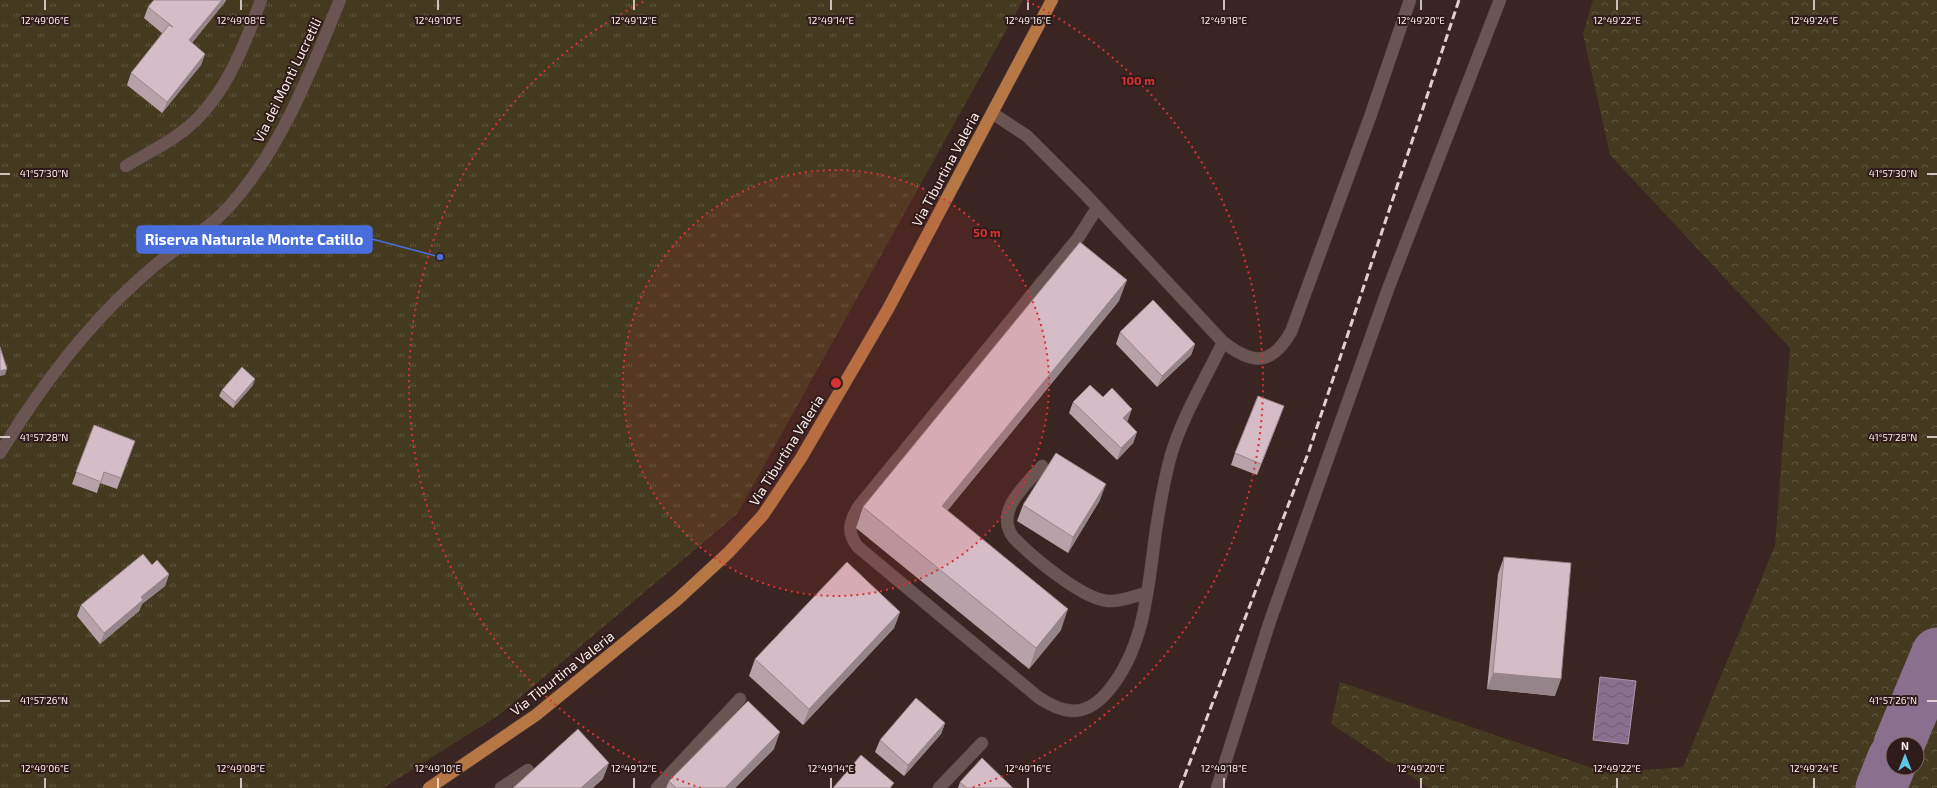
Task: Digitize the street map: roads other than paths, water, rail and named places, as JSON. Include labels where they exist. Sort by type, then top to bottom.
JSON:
[{"type":"main road","name":"Via Tiburtina Valeria","points":[[432,787],[536,714],[678,599],[725,557],[762,515],[802,458],[888,309],[1052,0]]},
{"type":"street","points":[[126,166],[180,134],[206,109],[224,82],[244,42],[261,0]]},
{"type":"street","name":"Via dei Monti Lucretili","points":[[0,453],[66,356],[100,317],[155,266],[216,219],[232,204],[245,188],[265,159],[295,104],[340,0]]},
{"type":"street","points":[[992,112],[1027,136],[1223,342],[1243,356],[1261,359],[1270,357],[1278,351],[1291,332],[1370,117],[1410,0]]},
{"type":"street","points":[[1217,788],[1270,621],[1385,296],[1500,0]]},
{"type":"street","points":[[1097,208],[1078,238],[854,514],[850,529],[854,542],[858,547],[1038,697],[1056,708],[1065,710],[1075,711],[1089,708],[1103,697],[1119,678],[1128,662],[1136,642],[1146,593],[1162,491],[1172,453],[1185,420],[1223,342]]},
{"type":"street","points":[[1042,466],[1010,507],[1006,523],[1008,530],[1013,537],[1072,586],[1096,599],[1109,601],[1122,600],[1146,593]]},
{"type":"street","points":[[657,788],[740,699]]},
{"type":"street","points":[[939,788],[982,742]]},
{"type":"street","points":[[501,788],[528,770]]},
{"type":"water","points":[[1600,677],[1636,681],[1628,744],[1593,740]]},
{"type":"waterway","points":[[1902,736],[1937,653]]},
{"type":"waterway","points":[[1881,788],[1886,776]]},
{"type":"railway","points":[[1180,788],[1309,451],[1459,0]]},
{"type":"place","name":"Riserva Naturale Monte Catillo","points":[[440,257]]}]
